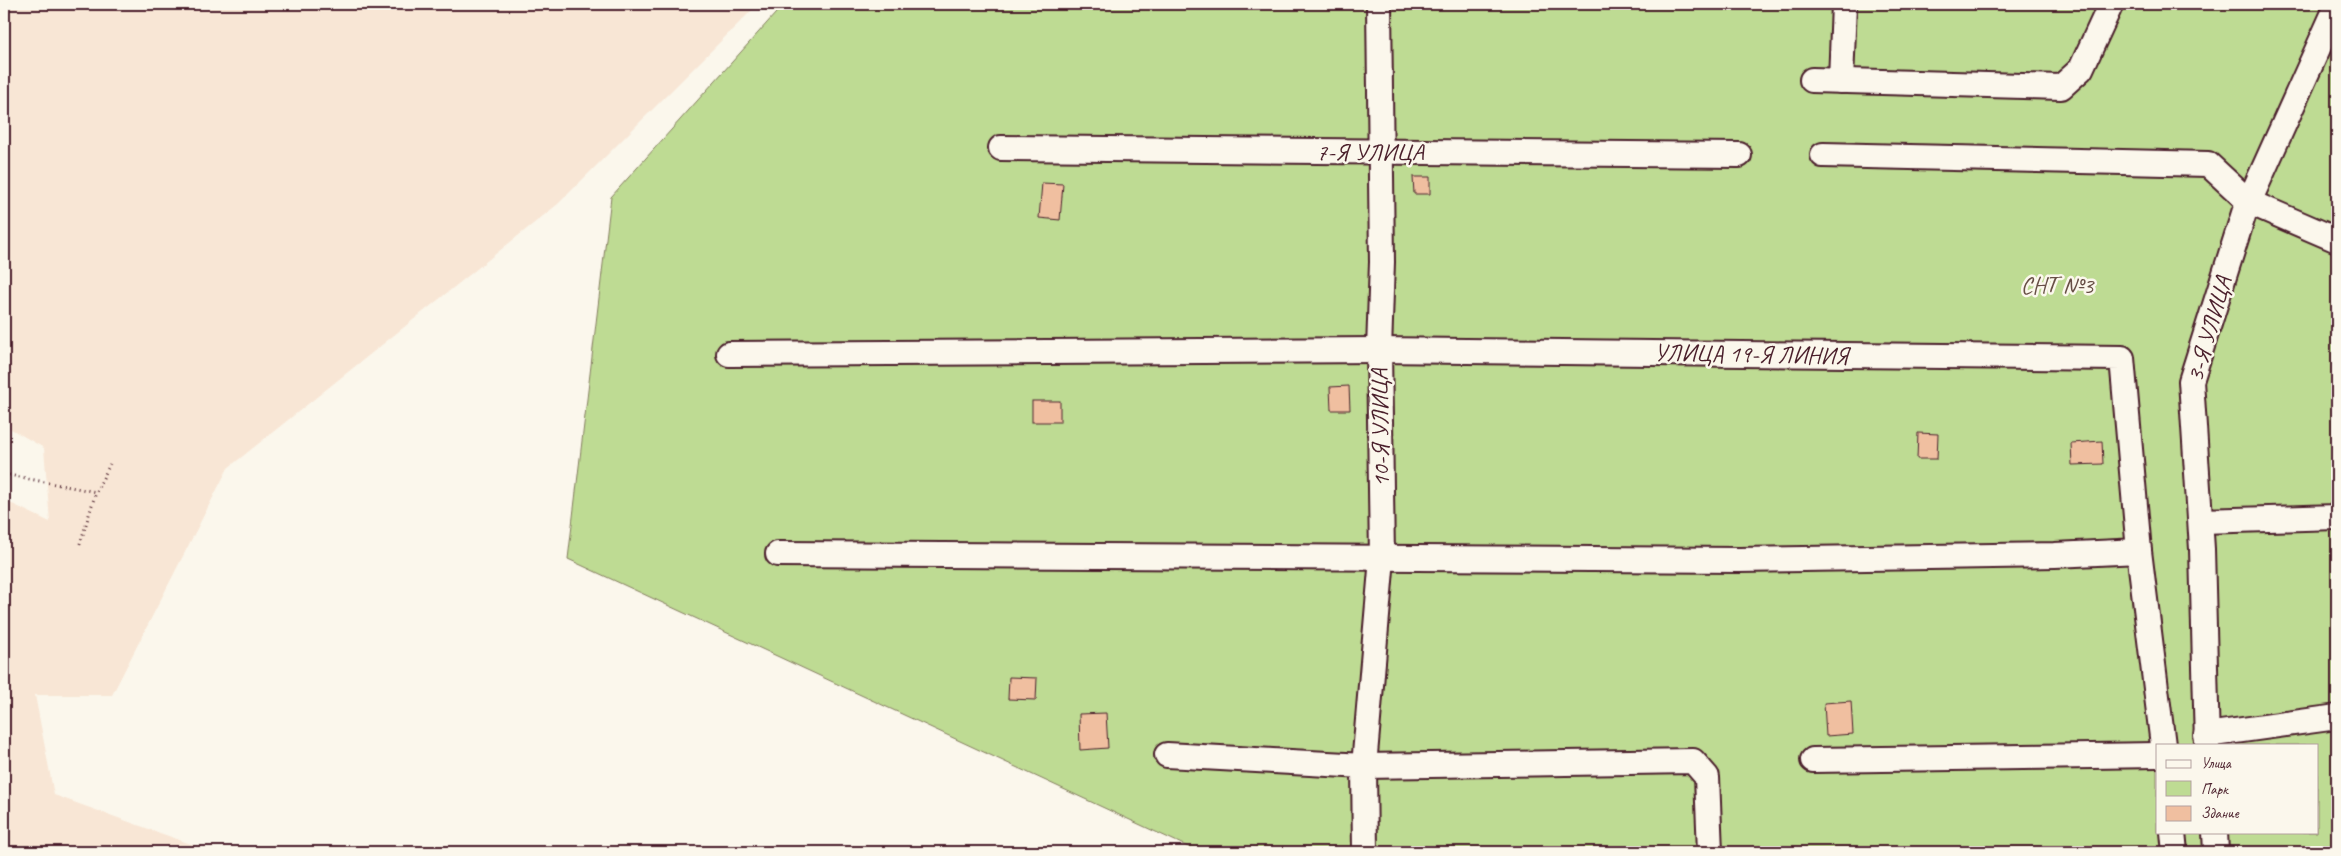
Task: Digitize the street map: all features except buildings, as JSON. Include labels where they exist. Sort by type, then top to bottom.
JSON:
[{"type":"street","name":"10-Я УЛИЦА","points":[[1365,852],[1364,766],[1382,558],[1379,350],[1382,262],[1379,4]]},
{"type":"street","points":[[1841,81],[1844,4]]},
{"type":"street","points":[[1812,80],[2062,87],[2081,69],[2111,4]]},
{"type":"street","name":"3-Я УЛИЦА","points":[[2334,10],[2249,202],[2191,381],[2201,521],[2206,740],[2337,717]]},
{"type":"street","name":"7-Я УЛИЦА","points":[[1001,148],[1740,155]]},
{"type":"street","points":[[1823,155],[2208,164],[2249,202],[2337,240]]},
{"type":"street","name":"УЛИЦА 19-Я ЛИНИЯ","points":[[729,354],[1379,350],[2122,358],[2139,551]]},
{"type":"street","points":[[2201,521],[2337,517]]},
{"type":"street","points":[[778,554],[1739,560],[2046,556],[2139,551],[2163,744]]},
{"type":"street","points":[[1168,755],[1364,766],[1692,762],[1707,777],[1710,852]]},
{"type":"street","points":[[1813,760],[2156,755]]},
{"type":"street","points":[[2173,834],[2175,852]]},
{"type":"street","points":[[2214,834],[2216,852]]},
{"type":"path","points":[[80,544],[96,492],[110,464]]},
{"type":"path","points":[[4,474],[96,492]]},
{"type":"shaded area","points":[[4,4],[758,4],[558,204],[228,468],[112,695],[35,695],[54,795],[213,852],[4,852],[4,500],[50,522],[44,448],[4,425]]},
{"type":"green space","name":"СНТ №3","points":[[784,4],[2337,4],[2337,852],[1199,852],[568,559],[611,197]]}]
